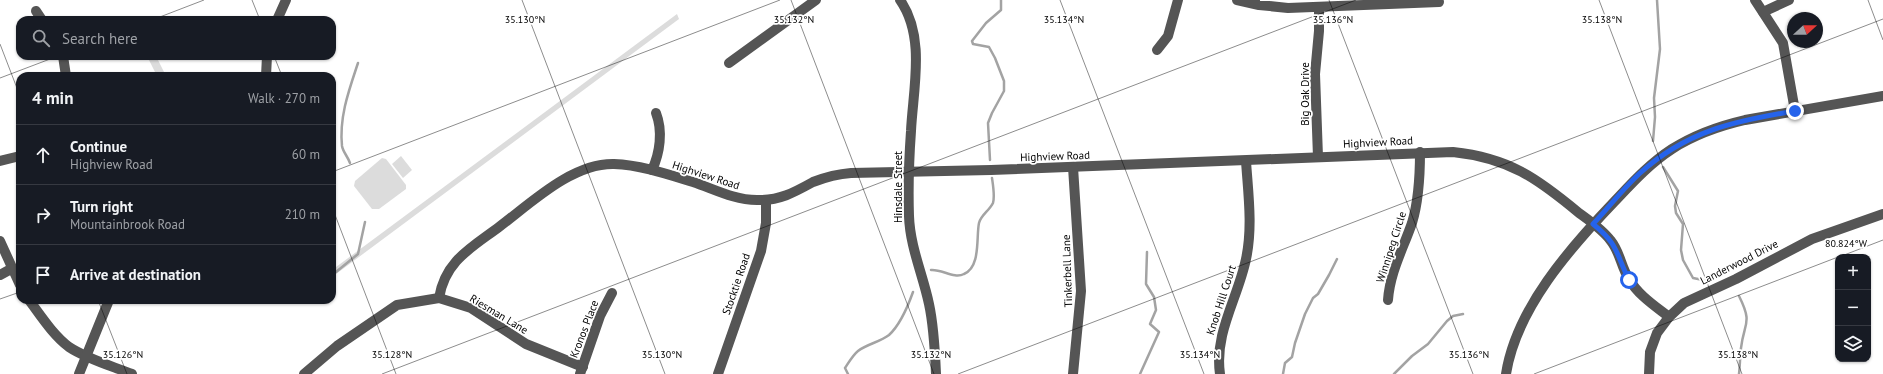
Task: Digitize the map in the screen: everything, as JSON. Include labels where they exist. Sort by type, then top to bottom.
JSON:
[{"type":"street","points":[[279,16],[286,0]]},
{"type":"street","points":[[729,62],[816,0]]},
{"type":"street","name":"Hinsdale Street","points":[[900,0],[910,21],[915,43],[908,172],[909,218],[912,239],[929,306],[934,334],[936,374]]},
{"type":"street","points":[[1157,50],[1168,36],[1178,0]]},
{"type":"street","points":[[1237,0],[1279,8],[1400,2],[1439,2]]},
{"type":"street","points":[[1755,0],[1778,33],[1784,48],[1795,111]]},
{"type":"street","points":[[1763,12],[1789,0]]},
{"type":"street","name":"Big Oak Drive","points":[[1318,157],[1315,74],[1319,30],[1319,7]]},
{"type":"street","points":[[36,11],[39,16]]},
{"type":"street","points":[[64,60],[65,72]]},
{"type":"street","points":[[266,72],[267,60]]},
{"type":"street","points":[[1506,374],[1509,354],[1517,334],[1554,271],[1593,224],[1638,175],[1672,149],[1692,138],[1723,125],[1883,96]]},
{"type":"street","points":[[652,170],[659,143],[660,127],[656,113]]},
{"type":"street","name":"Highview Road","points":[[439,298],[446,274],[460,257],[564,180],[586,169],[613,164],[652,170],[709,187],[729,196],[751,200],[766,200],[785,196],[814,182],[836,175],[851,173],[1246,161],[1420,152],[1453,152],[1470,154],[1507,164],[1541,182],[1606,234],[1614,245],[1624,270],[1636,289],[1669,316]]},
{"type":"street","name":"Winnipeg Circle","points":[[1388,300],[1393,272],[1415,209],[1419,189],[1420,152]]},
{"type":"street","points":[[0,161],[16,157]]},
{"type":"street","name":"Knob Hill Court","points":[[1220,374],[1220,341],[1239,287],[1247,256],[1249,213],[1246,161]]},
{"type":"street","name":"Tinkerbell Lane","points":[[1073,167],[1082,291],[1074,350],[1073,374]]},
{"type":"street","name":"Stocktie Road","points":[[718,374],[761,251],[766,223],[766,200]]},
{"type":"street","name":"Landerwood Drive","points":[[1649,374],[1650,352],[1654,340],[1669,316],[1690,299],[1736,279],[1812,239],[1883,214]]},
{"type":"street","points":[[0,241],[16,278]]},
{"type":"street","points":[[0,276],[11,269]]},
{"type":"street","name":"Kronos Place","points":[[582,370],[600,316],[612,293]]},
{"type":"street","name":"Riesman Lane","points":[[304,374],[337,346],[397,305],[439,298],[471,308],[526,344],[582,370]]},
{"type":"street","points":[[32,304],[58,337],[74,350],[132,374]]},
{"type":"street","points":[[78,374],[107,304]]},
{"type":"shaded area","points":[[677,14],[679,19],[336,274],[336,267]]},
{"type":"shaded area","points":[[149,60],[158,60],[164,72],[155,72]]},
{"type":"shaded area","points":[[401,156],[412,170],[403,178],[392,164]]},
{"type":"shaded area","points":[[382,158],[386,159],[406,185],[406,189],[379,209],[372,209],[354,186],[355,181]]},
{"type":"waterway","points":[[990,160],[988,123],[1004,91],[1004,81],[989,47],[973,44],[972,41],[986,23],[1001,10],[1001,0]]},
{"type":"waterway","points":[[1653,141],[1655,117],[1654,98],[1660,49],[1657,0]]},
{"type":"waterway","points":[[350,163],[343,150],[341,135],[343,114],[358,63]]},
{"type":"waterway","points":[[1663,167],[1678,191],[1675,206],[1676,213],[1683,224],[1681,250],[1683,260],[1693,278],[1703,280]]},
{"type":"waterway","points":[[931,270],[952,275],[960,275],[964,274],[973,265],[977,251],[979,223],[994,200],[992,178]]},
{"type":"waterway","points":[[336,272],[358,254],[365,222]]},
{"type":"waterway","points":[[1140,374],[1159,332],[1150,324],[1156,310],[1154,297],[1146,284],[1147,252]]},
{"type":"waterway","points":[[1283,374],[1285,363],[1292,357],[1305,314],[1337,259]]},
{"type":"waterway","points":[[848,374],[845,368],[856,353],[889,335],[897,326],[904,315],[913,292]]},
{"type":"waterway","points":[[1739,296],[1747,318],[1742,339],[1739,374]]},
{"type":"waterway","points":[[1394,374],[1412,356],[1428,344],[1447,321],[1453,316],[1463,314]]},
{"type":"route","points":[[1629,280],[1624,270],[1620,255],[1611,240],[1593,224],[1625,188],[1654,162],[1672,149],[1692,138],[1723,125],[1795,111]]}]
